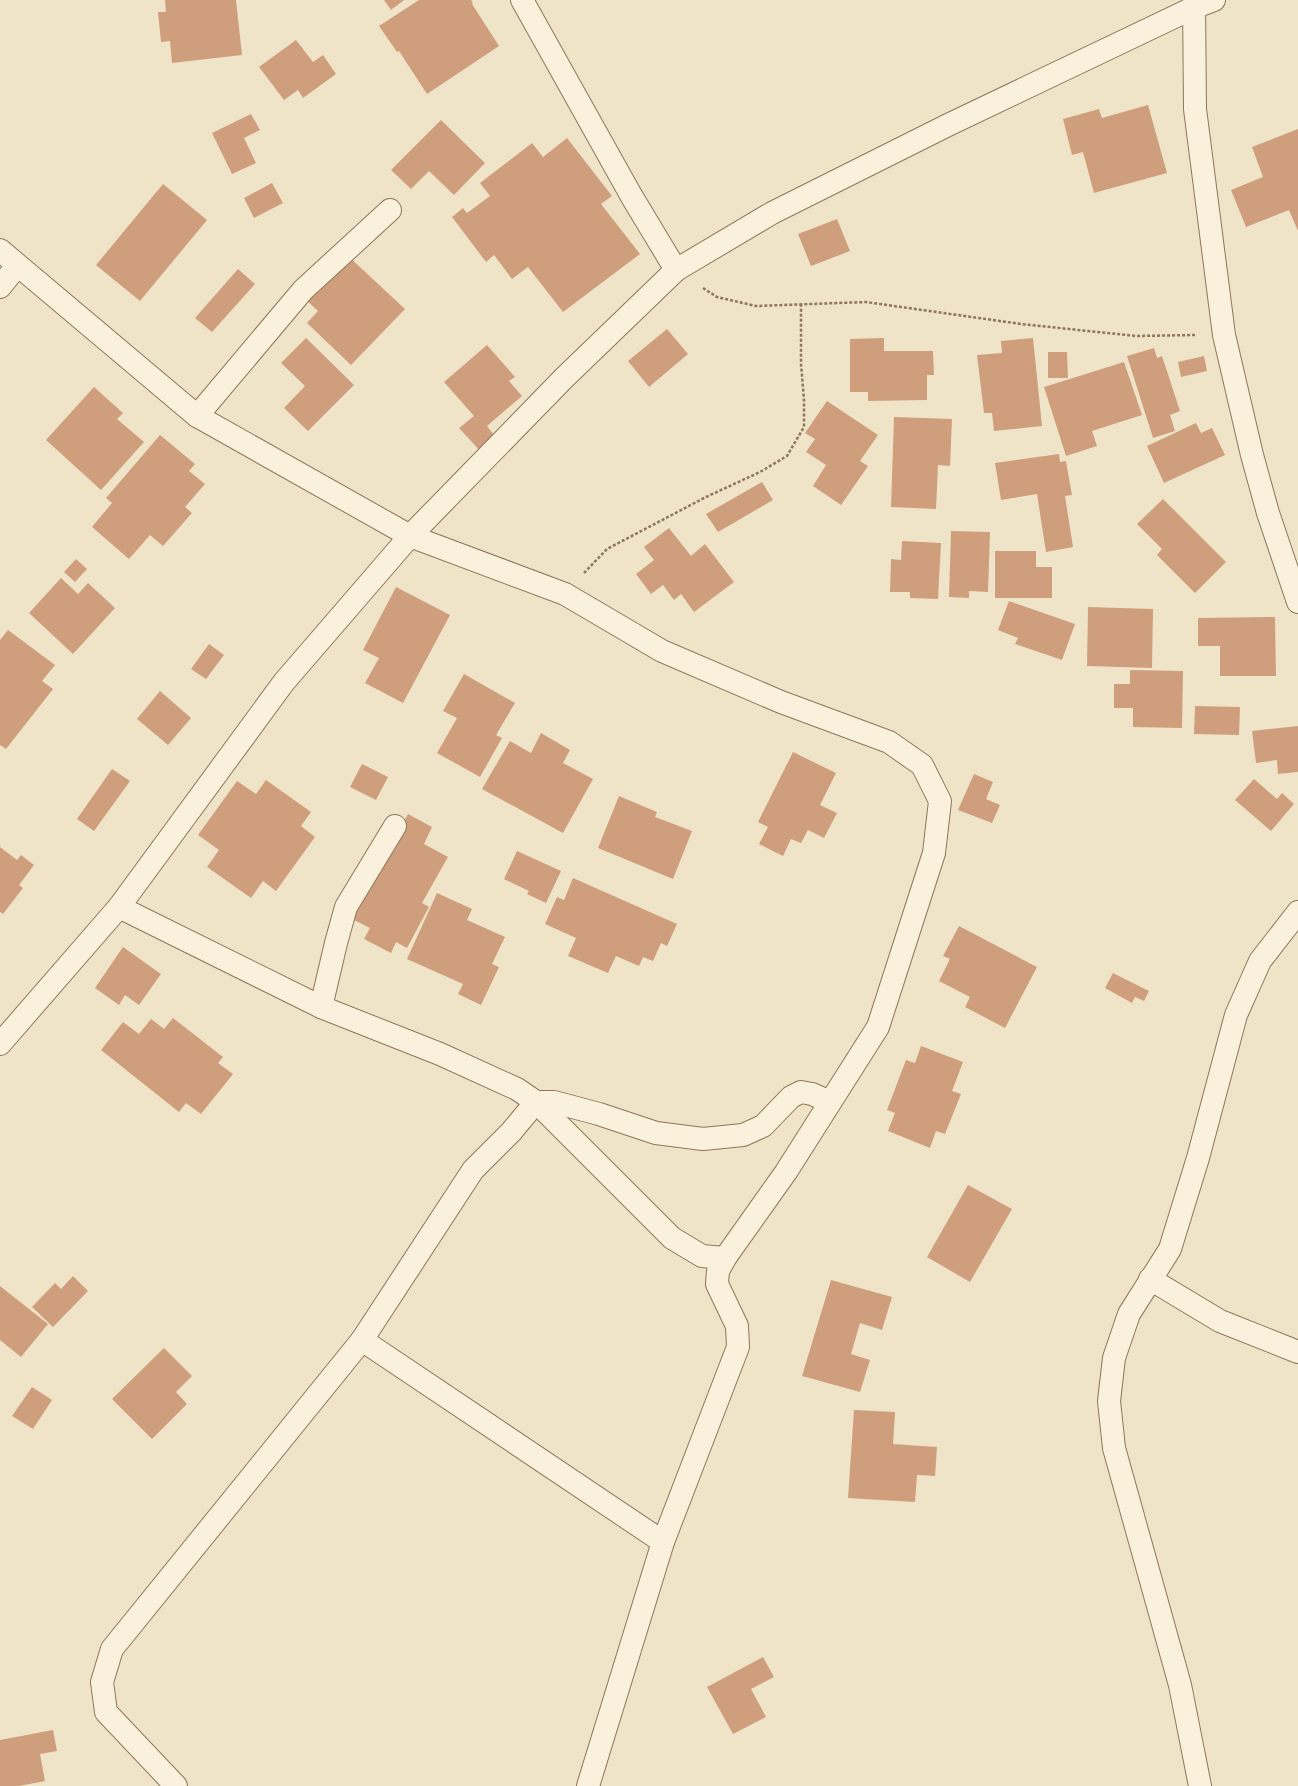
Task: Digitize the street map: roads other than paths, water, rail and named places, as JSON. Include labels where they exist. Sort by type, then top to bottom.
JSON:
[{"type":"street","points":[[522,0],[632,197],[676,270]]},
{"type":"street","points":[[0,1044],[119,907],[284,682],[410,536],[564,378],[676,270],[772,213],[1194,4],[1214,0]]},
{"type":"street","points":[[1194,4],[1195,109],[1224,335],[1252,455],[1268,513],[1298,602]]},
{"type":"street","points":[[197,416],[303,290],[390,210]]},
{"type":"street","points":[[0,250],[17,266],[197,416],[410,536],[565,594],[662,651],[781,702],[889,742],[922,765],[940,801],[934,853],[878,1027],[786,1172],[725,1258],[718,1271],[717,1284],[737,1326],[738,1347],[663,1542],[588,1786]]},
{"type":"street","points":[[0,287],[17,266]]},
{"type":"street","points":[[321,1007],[346,907],[395,826]]},
{"type":"street","points":[[119,907],[321,1007],[447,1057],[517,1089],[536,1102],[672,1238],[702,1256],[725,1258]]},
{"type":"street","points":[[1200,1786],[1180,1685],[1114,1448],[1109,1401],[1114,1358],[1129,1314],[1170,1249],[1198,1158],[1236,1015],[1260,961],[1298,912]]},
{"type":"street","points":[[536,1102],[554,1102],[599,1114],[656,1133],[703,1139],[743,1135],[763,1126],[790,1097],[801,1092],[812,1094],[830,1102]]},
{"type":"street","points":[[176,1786],[106,1712],[102,1682],[112,1650],[362,1340],[472,1170],[511,1132],[536,1102]]},
{"type":"street","points":[[1150,1279],[1220,1321],[1298,1352]]},
{"type":"street","points":[[362,1340],[663,1542]]}]
